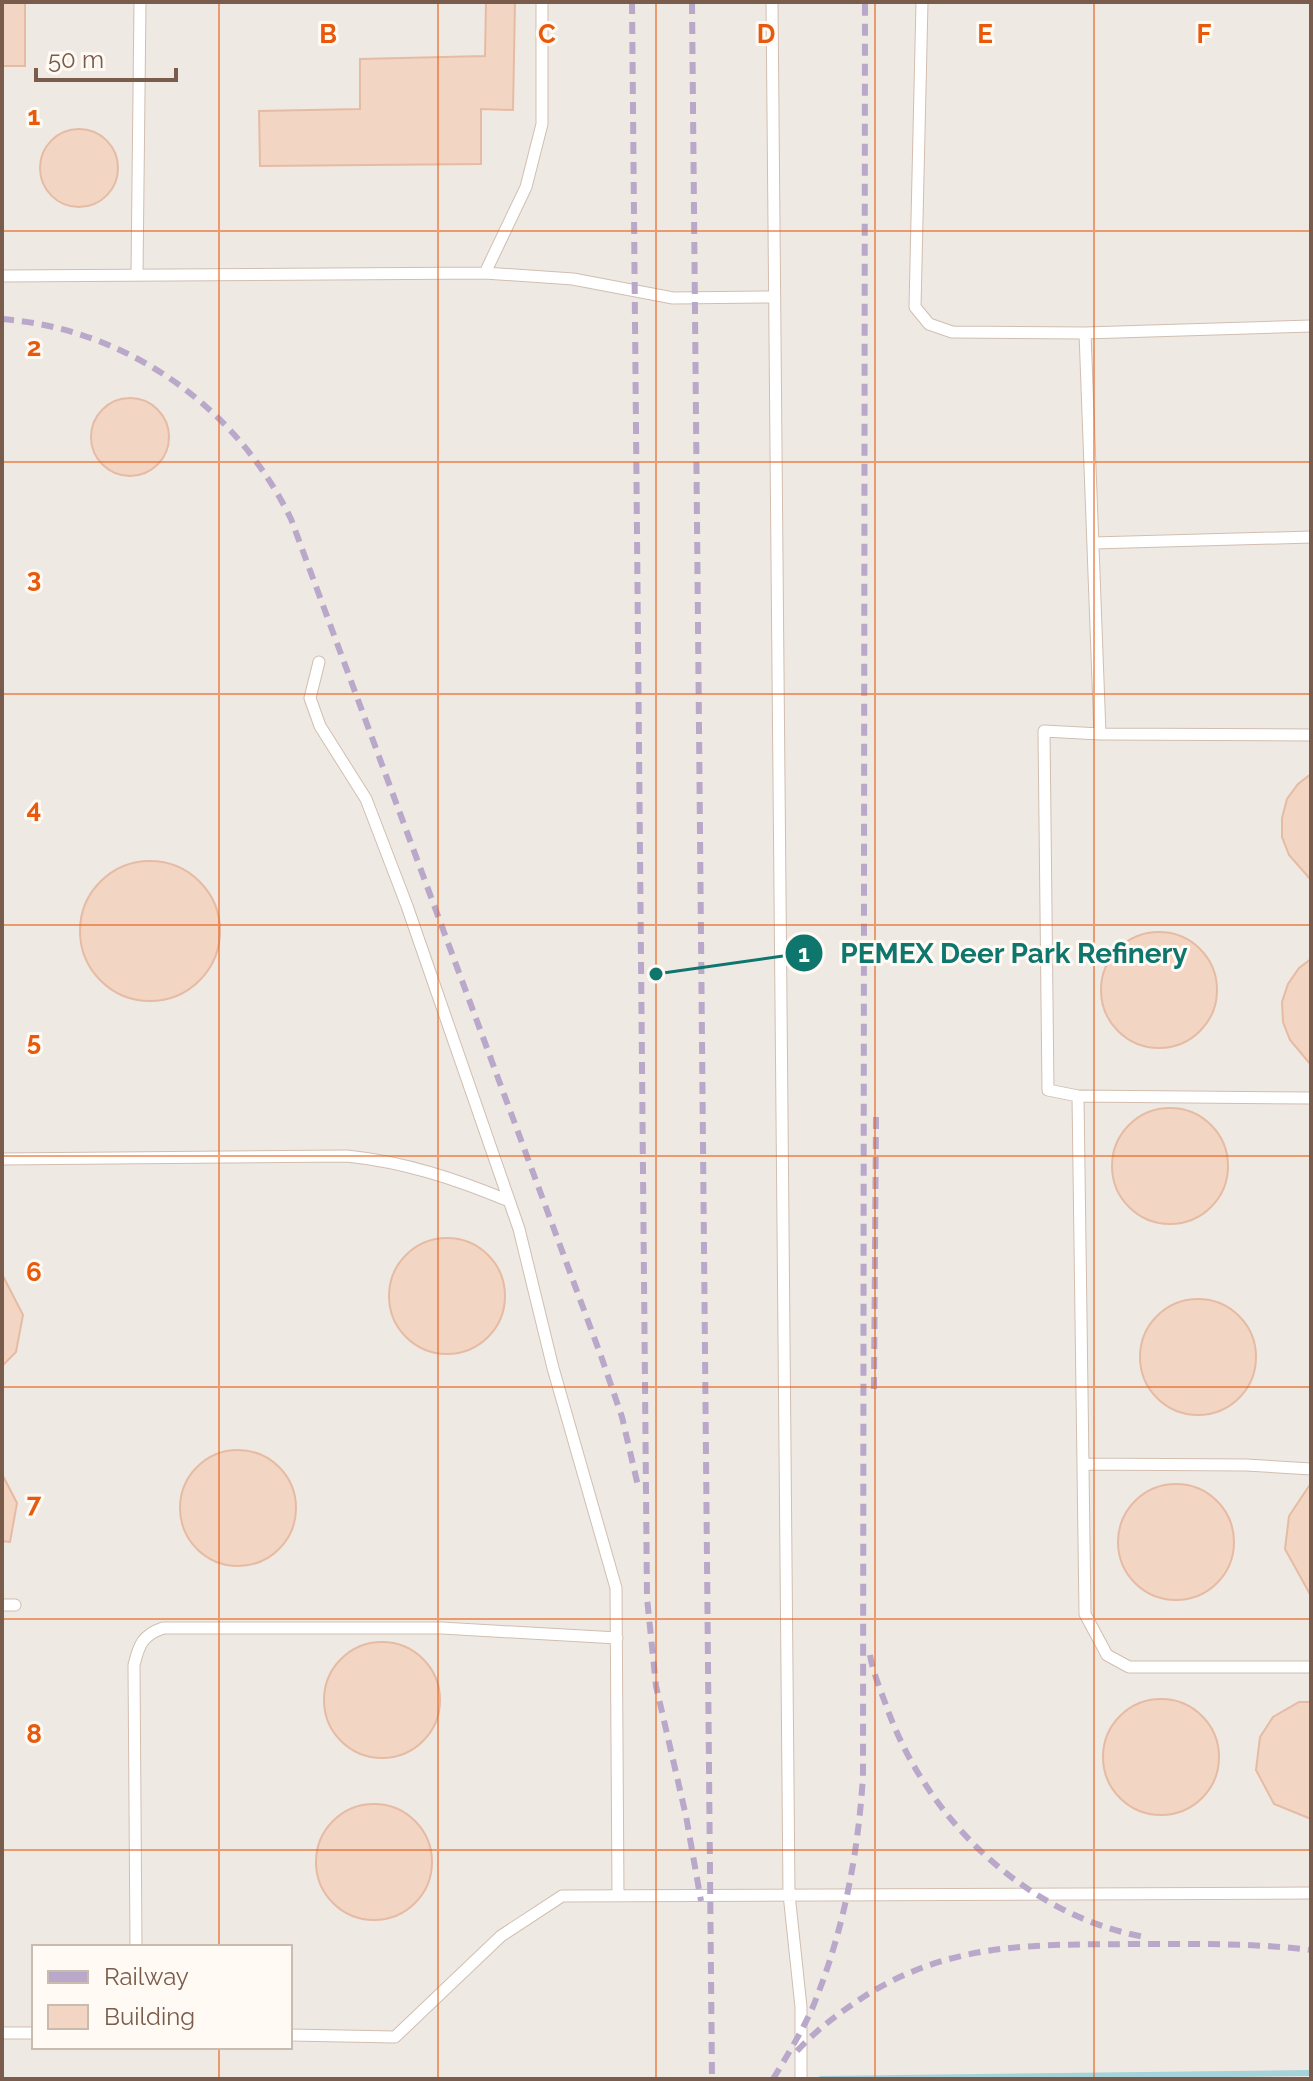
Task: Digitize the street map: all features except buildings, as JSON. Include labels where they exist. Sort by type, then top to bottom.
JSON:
[{"type":"lane","points":[[137,275],[140,2]]},
{"type":"lane","points":[[485,273],[526,187],[542,124],[542,2]]},
{"type":"lane","points":[[772,2],[789,1894],[801,2007],[801,2079]]},
{"type":"lane","points":[[922,2],[915,307],[929,324],[952,332],[1085,333],[1311,326]]},
{"type":"lane","points":[[2,276],[485,273],[573,279],[673,298],[774,297]]},
{"type":"lane","points":[[1085,333],[1100,734]]},
{"type":"lane","points":[[1093,543],[1311,537]]},
{"type":"lane","points":[[319,662],[310,698],[320,726],[366,799],[407,906],[519,1229],[553,1368],[616,1588],[618,1895]]},
{"type":"lane","points":[[1311,735],[1044,731],[1048,1090],[1078,1096],[1311,1098]]},
{"type":"lane","points":[[1078,1096],[1085,1614],[1107,1655],[1129,1667],[1311,1667]]},
{"type":"lane","points":[[2,1159],[347,1156],[385,1160],[433,1172],[509,1201]]},
{"type":"lane","points":[[1083,1464],[1246,1465],[1311,1469]]},
{"type":"lane","points":[[136,1945],[134,1665],[139,1643],[152,1632],[163,1628],[442,1628],[617,1638]]},
{"type":"lane","points":[[292,2035],[395,2037],[501,1936],[562,1896],[1311,1893]]},
{"type":"lane","points":[[2,2033],[32,2033]]},
{"type":"shaded area","points":[[2,2],[1311,2],[1311,2079],[2,2079]]},
{"type":"waterway","points":[[821,2079],[1311,2073]]},
{"type":"railway","points":[[632,2],[647,1598],[656,1686],[686,1816],[701,1901]]},
{"type":"railway","points":[[692,2],[712,2079]]},
{"type":"railway","points":[[773,2079],[812,2009],[832,1952],[853,1865],[863,1776],[865,2]]},
{"type":"railway","points":[[2,319],[48,326],[92,339],[134,357],[173,380],[240,441],[268,478],[291,519],[601,1356],[622,1417],[638,1486]]},
{"type":"railway","points":[[874,1389],[876,1116]]},
{"type":"railway","points":[[870,1655],[887,1708],[927,1788],[955,1824],[986,1856],[1022,1885],[1060,1908],[1101,1926],[1145,1937]]},
{"type":"railway","points":[[797,2051],[831,2020],[868,1994],[901,1976],[967,1955],[1000,1949],[1068,1945],[1226,1944],[1311,1950]]},
{"type":"place","name":"PEMEX Deer Park Refinery","points":[[656,974]]}]
